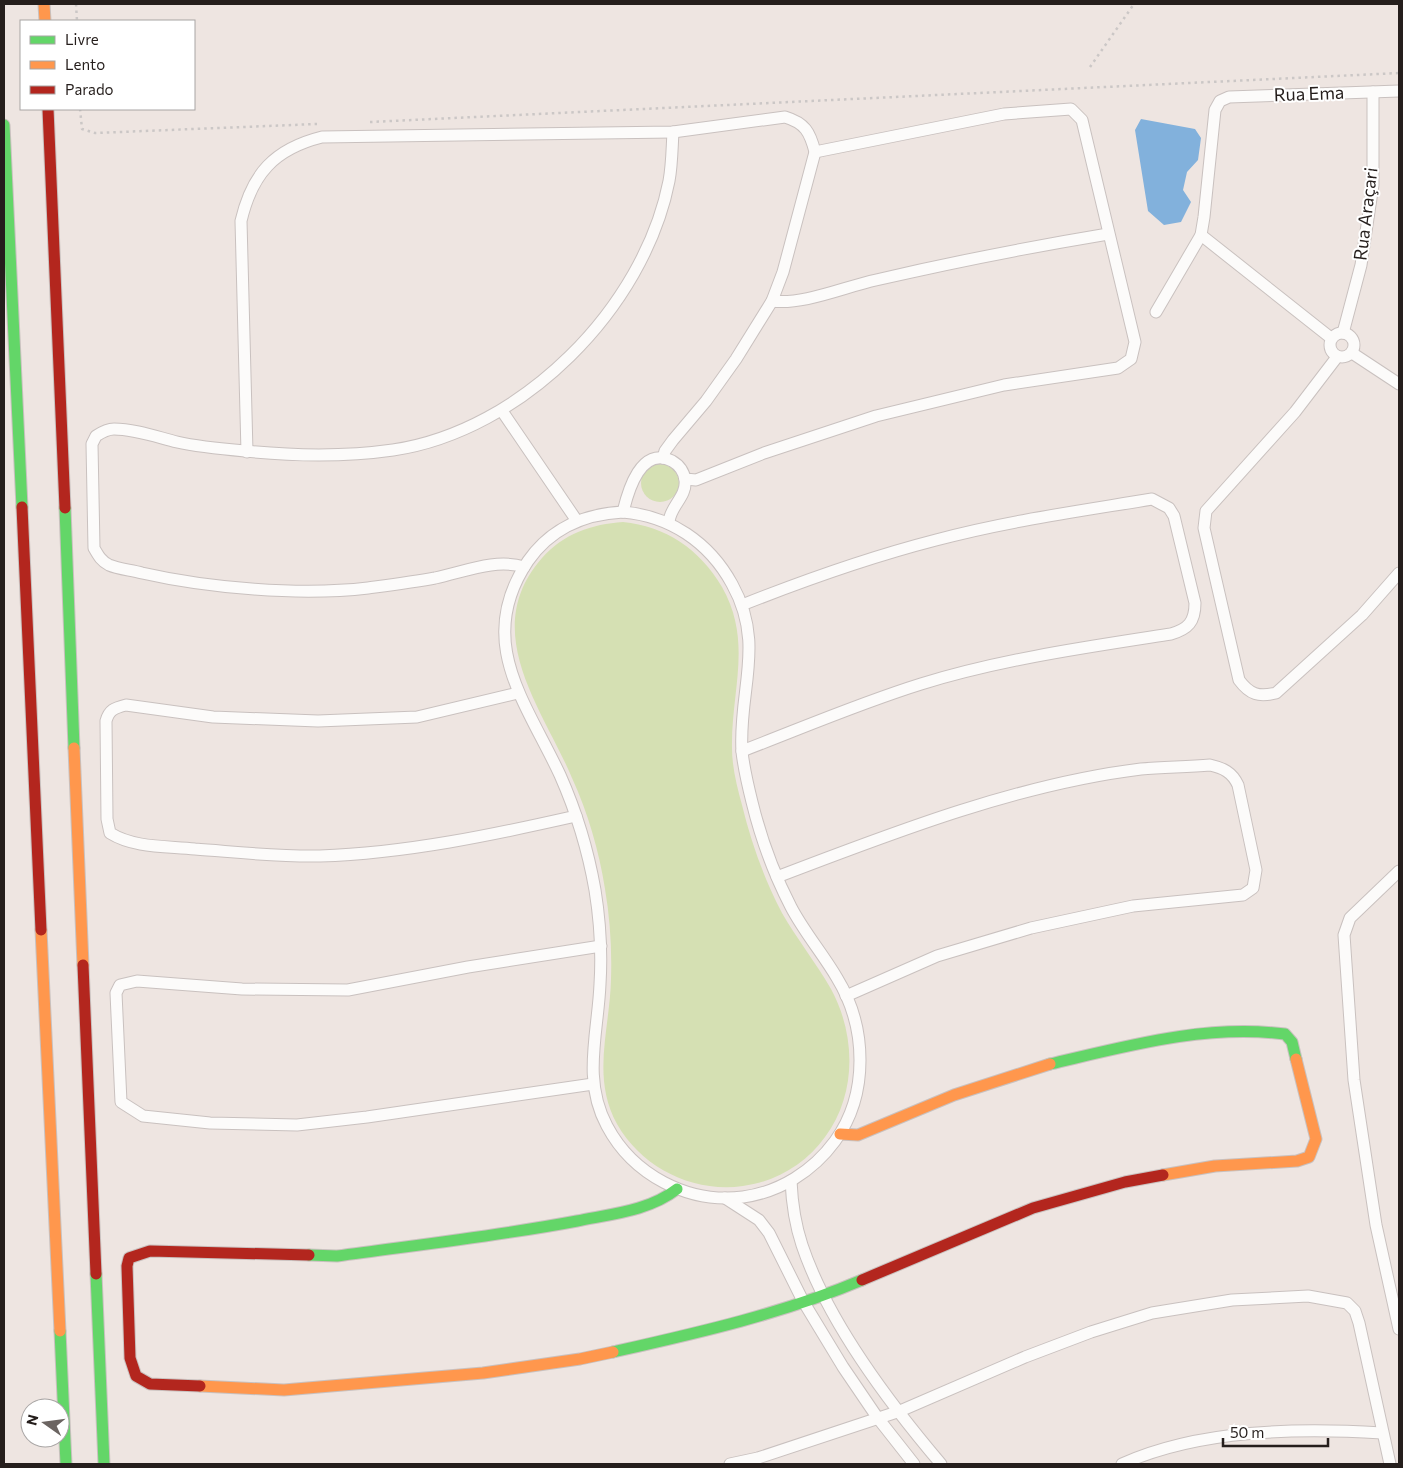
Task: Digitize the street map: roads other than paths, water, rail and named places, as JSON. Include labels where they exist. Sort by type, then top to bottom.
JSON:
[{"type":"street","points":[[44,4],[45,20]]},
{"type":"street","name":"Rua Ema","points":[[1201,235],[1206,209],[1215,110],[1220,101],[1229,97],[1399,91]]},
{"type":"street","name":"Rua Araçari","points":[[1343,333],[1361,265],[1372,194],[1373,92]]},
{"type":"street","points":[[685,480],[696,480],[764,453],[876,416],[1004,385],[1118,368],[1131,359],[1135,342],[1082,120],[1072,109],[1004,114],[815,152]]},
{"type":"street","points":[[48,110],[104,1464]]},
{"type":"street","points":[[247,452],[241,222],[246,200],[267,165],[289,148],[322,137],[673,132],[785,116],[806,128],[811,134],[815,152],[783,272],[772,301],[736,359],[706,401],[673,440],[665,451],[663,458]]},
{"type":"street","points":[[4,125],[66,1464]]},
{"type":"street","points":[[524,568],[515,564],[492,565],[434,578],[366,588],[303,590],[244,588],[174,580],[109,565],[99,558],[94,548],[91,454],[96,436],[111,429],[192,445],[247,452],[318,456],[394,450],[444,436],[502,411],[548,377],[589,338],[628,284],[653,230],[669,181],[673,132]]},
{"type":"street","points":[[772,301],[787,302],[864,282],[986,255],[1108,234]]},
{"type":"street","points":[[1156,312],[1201,235],[1332,338]]},
{"type":"street","points":[[1343,333],[1348,334],[1353,341],[1352,352],[1345,358],[1337,357],[1329,347],[1332,338],[1343,333]]},
{"type":"street","points":[[1352,352],[1399,384]]},
{"type":"street","points":[[1337,357],[1295,412],[1206,511],[1204,528],[1239,680],[1251,694],[1264,695],[1276,693],[1362,615],[1399,573]]},
{"type":"street","points":[[502,411],[577,521]]},
{"type":"street","points":[[623,512],[633,478],[648,462],[663,458],[678,465],[685,480],[682,495],[672,509],[669,522]]},
{"type":"street","points":[[742,605],[828,572],[936,540],[1036,518],[1152,499],[1169,508],[1174,516],[1195,603],[1195,615],[1192,623],[1182,631],[1072,649],[990,666],[923,683],[851,706],[742,751]]},
{"type":"street","points":[[623,512],[654,517],[669,522],[688,534],[708,551],[730,579],[742,605],[748,626],[750,659],[742,751],[756,819],[777,877],[804,930],[838,979],[846,996],[855,1025],[860,1070],[855,1103],[840,1134],[818,1161],[791,1181],[758,1194],[725,1198],[693,1194],[677,1189],[648,1173],[624,1151],[605,1124],[593,1084],[591,1066],[599,1007],[601,946],[594,885],[576,816],[562,780],[518,693],[508,654],[505,618],[512,587],[519,572],[544,542],[577,521],[600,514],[623,512]]},
{"type":"street","points":[[518,693],[417,717],[318,721],[213,716],[126,705],[114,708],[108,713],[106,721],[107,819],[110,832],[122,840],[136,844],[320,856],[475,838],[576,816]]},
{"type":"street","points":[[777,877],[877,839],[967,809],[1047,788],[1141,769],[1210,765],[1220,767],[1234,778],[1256,870],[1253,888],[1244,895],[1133,906],[1031,928],[938,956],[846,996]]},
{"type":"street","points":[[1399,871],[1350,918],[1344,935],[1354,1080],[1376,1225],[1399,1329]]},
{"type":"street","points":[[593,1084],[367,1117],[297,1125],[210,1123],[143,1116],[121,1102],[116,993],[120,985],[137,980],[242,989],[348,990],[601,946]]},
{"type":"street","points":[[677,1189],[667,1197],[633,1210],[538,1228],[337,1256],[150,1251],[135,1254],[129,1258],[127,1266],[130,1358],[136,1376],[150,1384],[284,1390],[484,1373],[580,1359],[692,1334],[824,1296],[1033,1208],[1125,1182],[1215,1166],[1297,1161],[1309,1157],[1316,1139],[1292,1042],[1285,1034],[1260,1030],[1208,1032],[1131,1045],[1038,1067],[954,1095],[858,1135],[840,1134]]},
{"type":"street","points":[[791,1181],[793,1210],[802,1245],[824,1296],[860,1356],[900,1412],[941,1464]]},
{"type":"street","points":[[725,1198],[759,1220],[769,1233],[804,1301],[842,1367],[877,1417],[914,1464]]},
{"type":"street","points":[[730,1464],[758,1458],[877,1417],[900,1412],[1025,1357],[1091,1332],[1152,1313],[1232,1300],[1308,1296],[1347,1303],[1355,1311],[1360,1323],[1390,1464]]},
{"type":"street","points":[[1122,1464],[1186,1444],[1255,1432],[1329,1430],[1382,1433]]},
{"type":"water","points":[[1141,119],[1195,129],[1201,138],[1198,160],[1187,172],[1183,190],[1191,202],[1181,222],[1164,225],[1148,211],[1135,130]]}]
